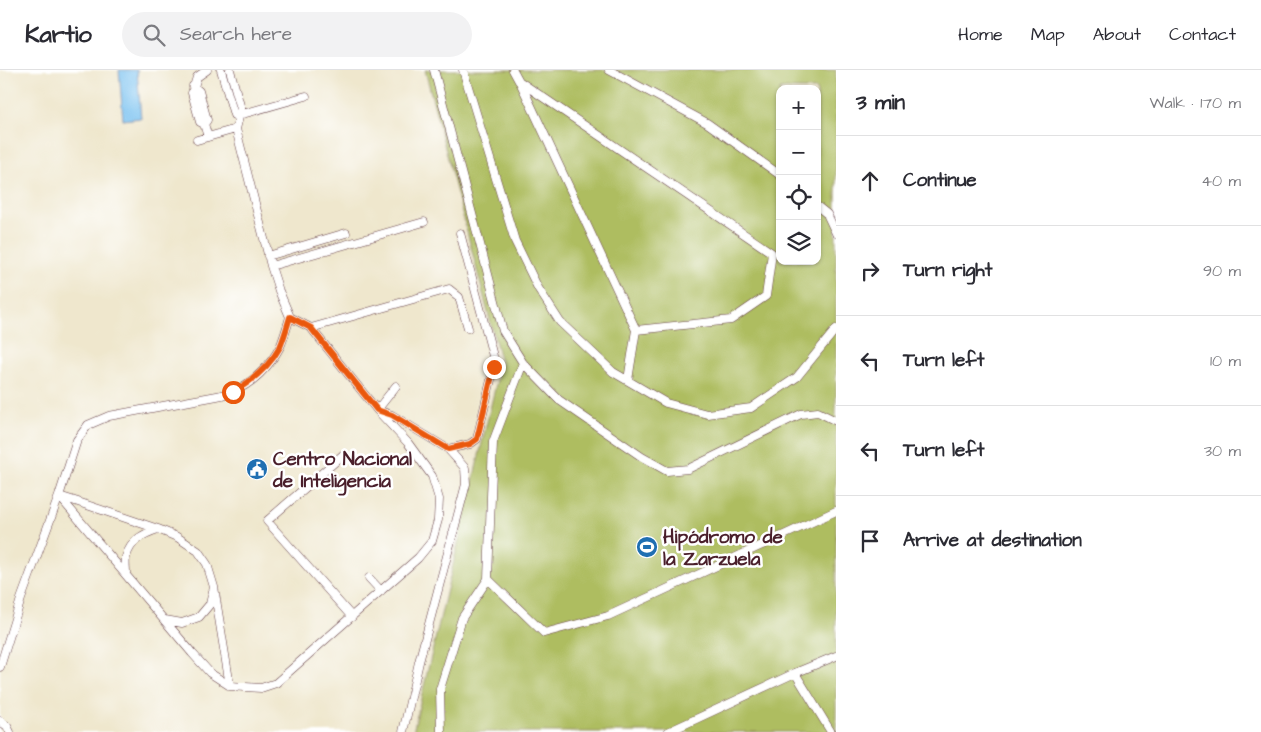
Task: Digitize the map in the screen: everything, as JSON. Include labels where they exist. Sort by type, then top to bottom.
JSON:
[{"type":"lane","points":[[207,70],[197,76],[193,86],[198,90],[207,120],[204,124],[208,138]]},
{"type":"lane","points":[[221,70],[234,115],[306,96]]},
{"type":"lane","points":[[59,496],[210,672],[230,686],[261,688],[276,683],[418,558],[432,541],[438,520],[438,499],[432,476],[408,443],[377,410],[311,328],[290,317],[279,291],[268,256],[236,129],[241,109],[230,70]]},
{"type":"lane","points":[[434,70],[503,331],[523,363],[559,400],[642,457],[667,471],[688,469],[801,414],[818,412],[836,421]]},
{"type":"lane","points":[[463,70],[514,241],[538,288],[560,322],[613,372],[666,403],[707,414],[751,408],[797,377],[836,329]]},
{"type":"lane","points":[[513,70],[636,330],[628,380]]},
{"type":"lane","points":[[608,70],[707,123],[776,172]]},
{"type":"lane","points":[[519,80],[772,253],[766,296],[731,320],[636,330]]},
{"type":"lane","points":[[197,140],[236,129]]},
{"type":"lane","points":[[821,209],[827,214],[836,233]]},
{"type":"lane","points":[[271,266],[424,222]]},
{"type":"lane","points":[[448,449],[470,444],[477,439],[494,367],[493,356],[460,233]]},
{"type":"lane","points":[[268,256],[346,234]]},
{"type":"lane","points":[[311,328],[449,289],[459,297],[468,328]]},
{"type":"lane","points":[[0,667],[21,599],[59,496],[77,440],[88,425],[108,416],[233,392],[253,379],[271,361],[280,345],[290,317]]},
{"type":"lane","points":[[441,732],[440,689],[462,618],[488,579],[492,442],[523,363]]},
{"type":"lane","points":[[377,410],[396,386]]},
{"type":"lane","points":[[377,410],[392,415],[448,449],[464,468],[466,484],[419,662],[403,732]]},
{"type":"lane","points":[[344,454],[268,521],[352,617]]},
{"type":"lane","points":[[59,496],[158,529],[177,537],[198,551],[207,564],[214,586],[230,686]]},
{"type":"lane","points":[[488,579],[544,633],[608,616],[836,511]]},
{"type":"lane","points":[[126,573],[126,558],[132,544],[144,534],[158,529]]},
{"type":"lane","points":[[369,578],[381,591]]},
{"type":"lane","points":[[165,620],[182,623],[198,617],[210,604],[214,586]]},
{"type":"lane","points":[[668,732],[836,656]]},
{"type":"lane","points":[[796,673],[830,732]]},
{"type":"lane","points":[[0,721],[7,726],[10,732]]},
{"type":"green space","name":"Hipódromo de la Zarzuela","points":[[425,70],[836,70],[836,732],[413,732],[501,363]]},
{"type":"water","points":[[119,70],[137,70],[141,118],[123,120]]},
{"type":"place","name":"Centro Nacional de Inteligencia","points":[[257,469]]},
{"type":"place","name":"Hipódromo de la Zarzuela","points":[[647,547]]},
{"type":"route","points":[[233,392],[247,384],[271,361],[280,345],[290,317],[311,328],[377,410],[392,415],[448,449],[470,444],[477,439],[494,367]]}]
